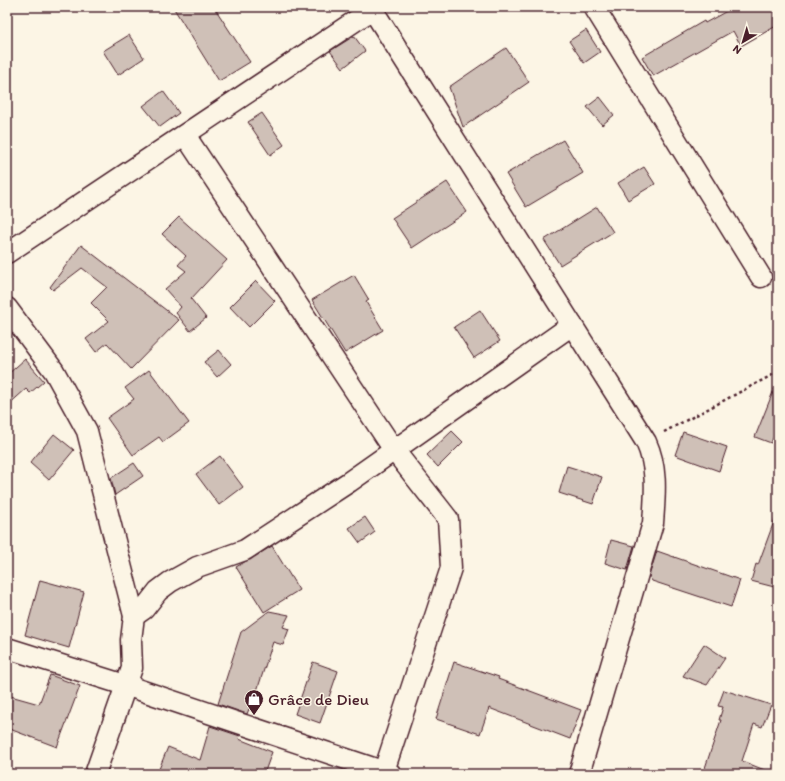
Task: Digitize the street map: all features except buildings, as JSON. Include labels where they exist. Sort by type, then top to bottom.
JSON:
[{"type":"street","points":[[594,7],[761,278]]},
{"type":"street","points":[[7,253],[373,8],[646,442],[652,454],[656,484],[653,523],[579,774]]},
{"type":"street","points":[[7,648],[125,685],[387,773],[451,568],[448,519],[394,450],[185,135]]},
{"type":"street","points":[[7,308],[54,371],[87,431],[134,616],[131,640],[132,668],[95,774]]},
{"type":"street","points":[[134,616],[144,609],[158,591],[170,582],[197,567],[245,550],[394,450],[572,325]]},
{"type":"path","points":[[646,442],[778,372]]},
{"type":"place","name":"Grâce de Dieu","points":[[254,716]]}]
